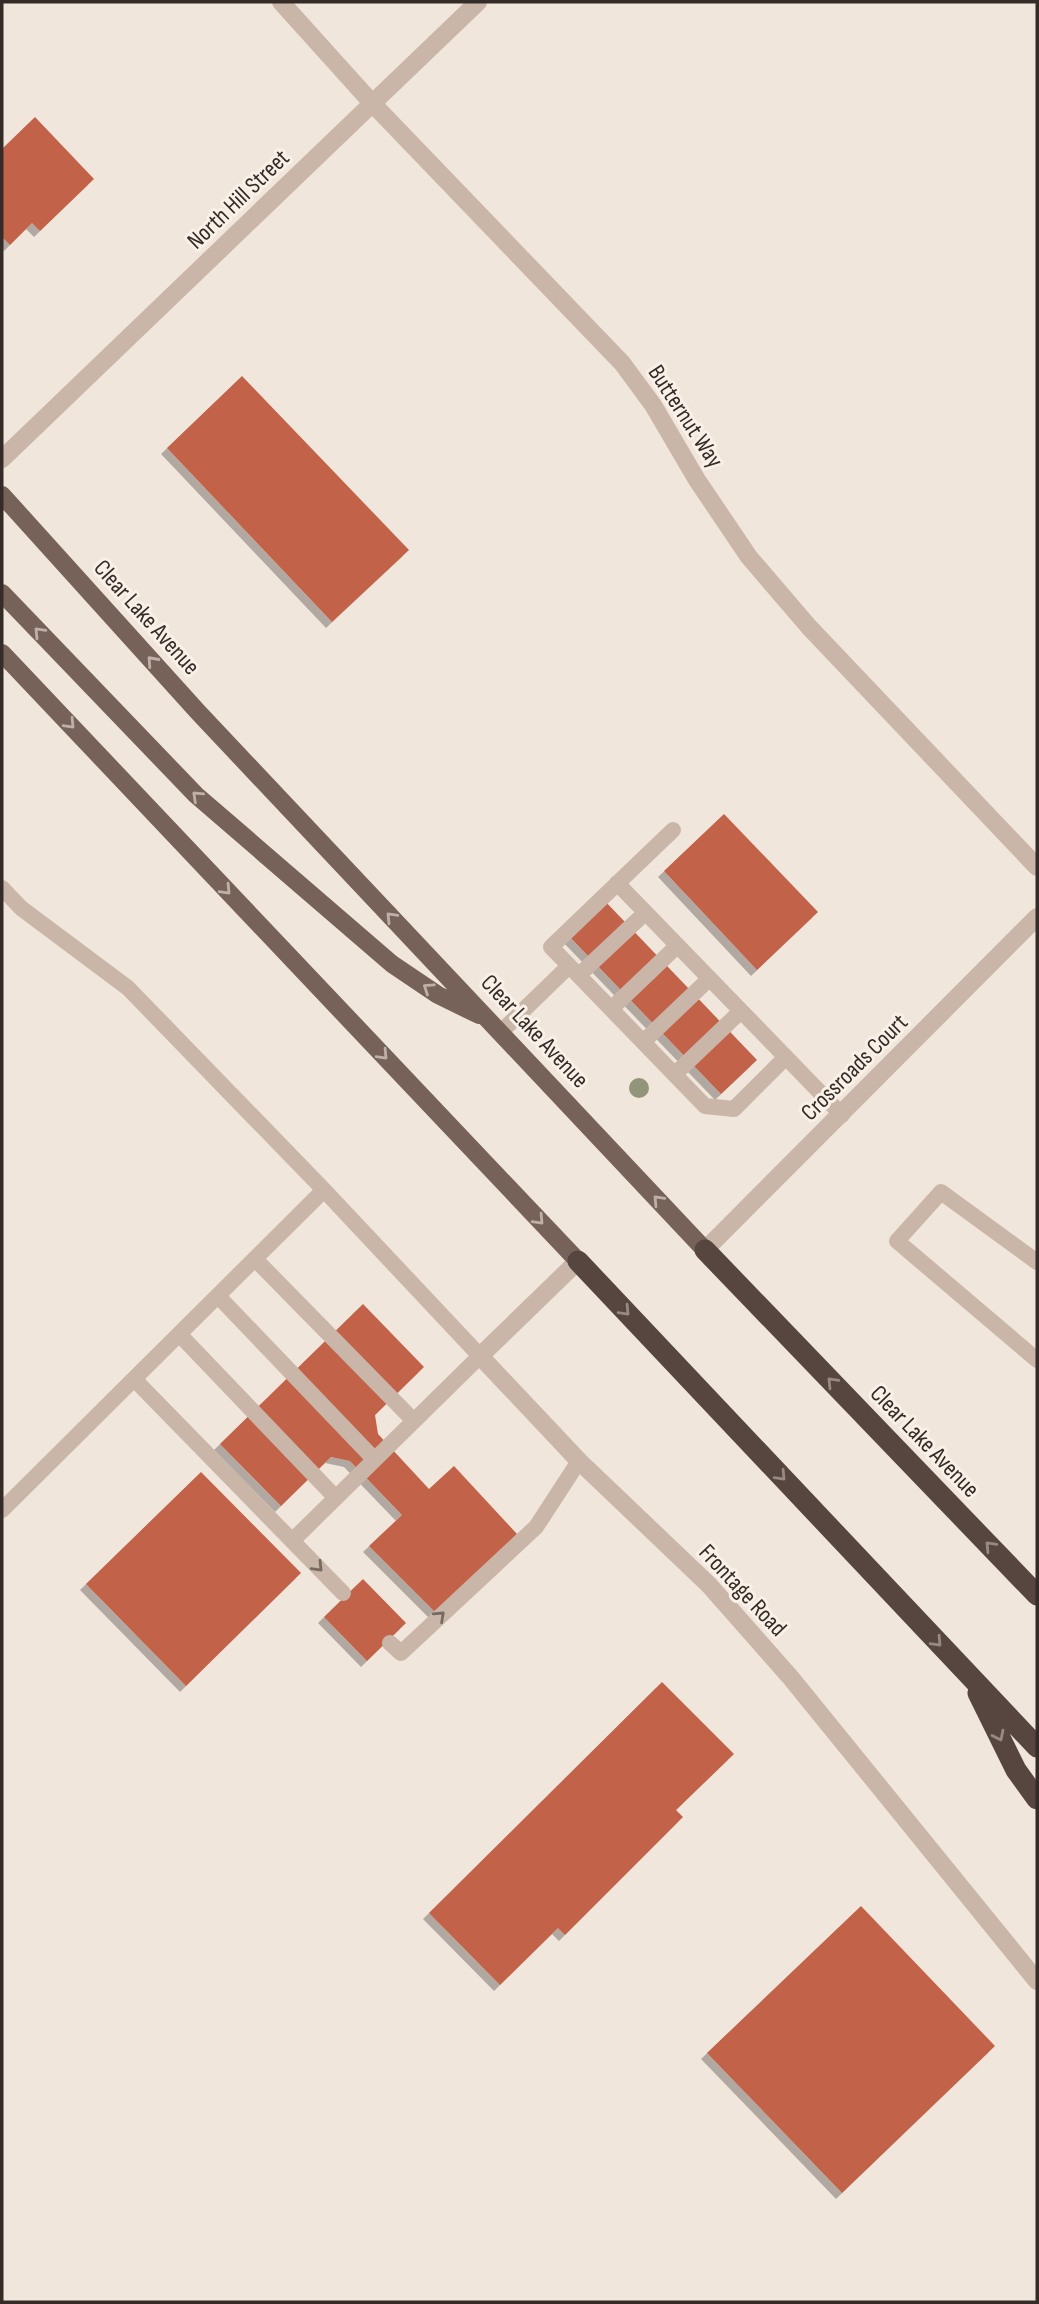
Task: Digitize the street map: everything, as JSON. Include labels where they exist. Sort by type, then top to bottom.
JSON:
[{"type":"highway","name":"Clear Lake Avenue","points":[[705,1250],[1037,1595]]},
{"type":"highway","points":[[578,1261],[1037,1746]]},
{"type":"highway","points":[[969,1675],[1016,1770],[1037,1799]]},
{"type":"main road","name":"Clear Lake Avenue","points":[[2,495],[207,722],[705,1250]]},
{"type":"main road","points":[[2,593],[196,795],[392,964],[438,995],[495,1026]]},
{"type":"main road","points":[[2,653],[578,1261]]},
{"type":"main road","points":[[2,668],[23,675]]},
{"type":"street","name":"Butternut Way","points":[[281,2],[372,103],[622,363],[653,405],[697,480],[749,557],[828,648],[1037,867]]},
{"type":"street","name":"North Hill Street","points":[[2,459],[478,2]]},
{"type":"street","name":"Crossroads Court","points":[[705,1250],[1037,917]]},
{"type":"street","points":[[480,1356],[578,1261]]},
{"type":"street","name":"Frontage Road","points":[[480,1356],[579,1461],[709,1585],[772,1657],[1037,1982]]},
{"type":"lane","points":[[673,830],[551,947],[705,1106],[734,1109],[786,1057]]},
{"type":"lane","points":[[617,883],[842,1115]]},
{"type":"lane","points":[[2,888],[21,908],[128,988],[480,1356],[293,1540]]},
{"type":"lane","points":[[495,1026],[574,970],[645,913]]},
{"type":"lane","points":[[611,1009],[677,946]]},
{"type":"lane","points":[[643,1042],[709,979]]},
{"type":"lane","points":[[675,1074],[741,1010]]},
{"type":"lane","points":[[2,1510],[324,1190]]},
{"type":"lane","points":[[1037,1240],[1031,1257],[942,1192],[897,1241],[1037,1360]]},
{"type":"lane","points":[[255,1259],[414,1421]]},
{"type":"lane","points":[[218,1296],[374,1460]]},
{"type":"lane","points":[[180,1335],[336,1498]]},
{"type":"lane","points":[[135,1380],[343,1593]]},
{"type":"lane","points":[[390,1643],[401,1653],[536,1527],[579,1461]]},
{"type":"building","points":[[35,117],[94,179],[40,231],[32,223],[10,245],[2,237],[2,149]]},
{"type":"building","points":[[242,376],[409,550],[332,622],[167,448]]},
{"type":"building","points":[[724,814],[818,912],[757,970],[664,871]]},
{"type":"building","points":[[602,898],[757,1060],[721,1094],[566,933]]},
{"type":"building","points":[[363,1304],[424,1367],[375,1415],[378,1434],[429,1489],[454,1466],[517,1534],[436,1613],[369,1546],[402,1515],[350,1461],[331,1457],[281,1506],[220,1444]]},
{"type":"building","points":[[201,1472],[301,1573],[186,1686],[86,1584]]},
{"type":"building","points":[[363,1579],[406,1623],[367,1661],[324,1617]]},
{"type":"building","points":[[662,1682],[734,1754],[676,1810],[683,1817],[565,1935],[558,1928],[500,1985],[429,1913]]},
{"type":"building","points":[[861,1906],[995,2046],[842,2193],[707,2053]]}]
